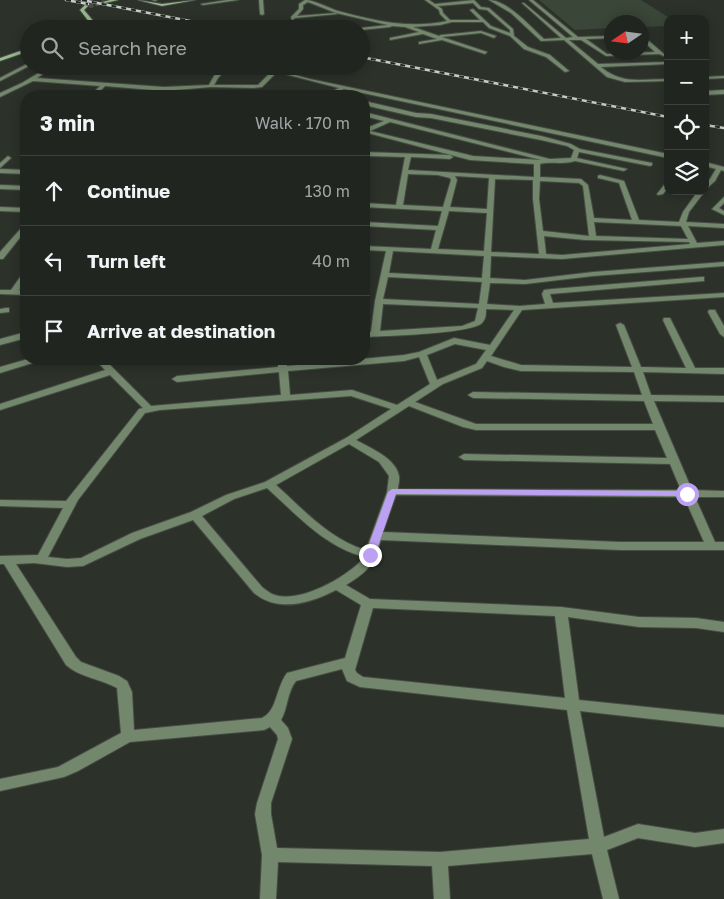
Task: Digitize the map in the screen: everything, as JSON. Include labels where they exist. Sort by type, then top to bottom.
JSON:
[{"type":"main road","points":[[105,1],[116,0]]},
{"type":"main road","points":[[140,0],[162,5],[193,0]]},
{"type":"main road","points":[[154,0],[182,0]]},
{"type":"main road","points":[[90,20],[82,10],[88,6],[86,9],[95,20]]},
{"type":"main road","points":[[0,59],[20,52]]},
{"type":"street","points":[[203,4],[236,0]]},
{"type":"street","points":[[261,0],[262,14]]},
{"type":"street","points":[[427,0],[441,10],[441,13],[450,21]]},
{"type":"street","points":[[491,0],[512,12],[542,39],[604,38]]},
{"type":"street","points":[[342,13],[293,19],[301,8],[301,4],[307,1],[326,9],[423,32],[485,53]]},
{"type":"street","points":[[434,5],[473,1],[481,8],[488,9],[512,30],[512,35]]},
{"type":"street","points":[[501,6],[533,2],[580,38],[606,55],[659,54]]},
{"type":"street","points":[[523,4],[608,76],[618,80],[664,80]]},
{"type":"street","points":[[472,10],[492,28],[512,35],[526,48],[549,56],[567,71]]},
{"type":"street","points":[[329,20],[359,16]]},
{"type":"street","points":[[370,28],[483,20]]},
{"type":"street","points":[[384,37],[413,30]]},
{"type":"street","points":[[392,39],[423,32]]},
{"type":"street","points":[[437,37],[477,32],[494,37]]},
{"type":"street","points":[[421,43],[442,39]]},
{"type":"street","points":[[649,45],[667,60]]},
{"type":"street","points":[[596,66],[664,61]]},
{"type":"street","points":[[0,81],[20,69]]},
{"type":"street","points":[[0,95],[39,75]]},
{"type":"street","points":[[95,83],[98,75]]},
{"type":"street","points":[[211,86],[217,75]]},
{"type":"street","points":[[32,79],[164,89],[211,86],[258,87],[271,75]]},
{"type":"street","points":[[290,75],[358,90]]},
{"type":"street","points":[[709,78],[724,77]]},
{"type":"street","points":[[0,81],[24,84]]},
{"type":"street","points":[[98,90],[104,84]]},
{"type":"street","points":[[338,90],[344,87]]},
{"type":"street","points":[[709,93],[724,92]]},
{"type":"street","points":[[370,93],[664,155]]},
{"type":"street","points":[[370,129],[432,100]]},
{"type":"street","points":[[370,104],[405,113],[541,138],[569,145],[577,150],[650,164]]},
{"type":"street","points":[[370,116],[549,161]]},
{"type":"street","points":[[370,132],[476,158]]},
{"type":"street","points":[[574,159],[577,150]]},
{"type":"street","points":[[370,154],[537,162],[569,161],[574,159],[624,169]]},
{"type":"street","points":[[399,206],[408,155]]},
{"type":"street","points":[[0,166],[8,158]]},
{"type":"street","points":[[537,162],[536,199],[543,257]]},
{"type":"street","points":[[709,165],[722,168],[715,180],[709,185]]},
{"type":"street","points":[[0,171],[20,172]]},
{"type":"street","points":[[406,172],[536,178],[584,183],[593,238]]},
{"type":"street","points":[[434,251],[454,180],[444,174]]},
{"type":"street","points":[[370,334],[463,328],[478,323],[481,319],[486,280],[492,176]]},
{"type":"street","points":[[600,177],[622,182],[636,221]]},
{"type":"street","points":[[709,178],[715,180]]},
{"type":"street","points":[[0,187],[20,188]]},
{"type":"street","points":[[660,194],[664,188]]},
{"type":"street","points":[[693,243],[683,223],[683,217],[699,195]]},
{"type":"street","points":[[724,199],[715,209],[724,213]]},
{"type":"street","points":[[370,205],[489,210]]},
{"type":"street","points":[[1,210],[20,210]]},
{"type":"street","points":[[590,220],[724,226]]},
{"type":"street","points":[[370,224],[440,228]]},
{"type":"street","points":[[0,257],[20,233]]},
{"type":"street","points":[[540,234],[693,243],[724,243]]},
{"type":"street","points":[[639,239],[644,250]]},
{"type":"street","points":[[370,248],[543,257],[583,256],[693,243]]},
{"type":"street","points":[[375,334],[379,301],[390,249]]},
{"type":"street","points":[[385,274],[525,282],[593,274],[724,264]]},
{"type":"street","points":[[550,306],[546,294],[552,291],[701,279]]},
{"type":"street","points":[[13,293],[20,284]]},
{"type":"street","points":[[0,292],[20,293]]},
{"type":"street","points":[[379,301],[520,308],[724,295]]},
{"type":"street","points":[[4,560],[41,560],[68,563],[91,559],[136,536],[195,514],[230,497],[269,484],[349,440],[434,385],[479,366],[520,308]]},
{"type":"street","points":[[712,312],[724,334]]},
{"type":"street","points":[[667,320],[692,371]]},
{"type":"street","points":[[620,325],[659,428],[710,546]]},
{"type":"street","points":[[0,342],[20,336]]},
{"type":"street","points":[[370,360],[404,358],[422,354],[454,341],[492,348]]},
{"type":"street","points":[[422,354],[434,385]]},
{"type":"street","points":[[486,357],[521,368],[724,371]]},
{"type":"street","points":[[0,370],[20,364]]},
{"type":"street","points":[[106,365],[149,409]]},
{"type":"street","points":[[177,378],[274,365]]},
{"type":"street","points":[[282,365],[286,399]]},
{"type":"street","points":[[0,407],[112,371]]},
{"type":"street","points":[[41,560],[69,505],[137,416],[149,409],[352,393],[398,408]]},
{"type":"street","points":[[473,395],[724,399]]},
{"type":"street","points":[[407,402],[466,425],[476,427],[659,428]]},
{"type":"street","points":[[195,514],[258,590],[267,597],[287,600],[336,585],[362,570],[370,555],[392,492],[394,476],[383,460],[349,440]]},
{"type":"street","points":[[464,457],[674,461]]},
{"type":"street","points":[[269,484],[336,542],[351,550],[370,555]]},
{"type":"street","points":[[392,492],[724,494]]},
{"type":"street","points":[[0,503],[69,505]]},
{"type":"street","points":[[377,536],[620,546],[724,546]]},
{"type":"street","points":[[4,560],[71,661],[76,666],[114,680],[122,685],[125,692],[128,736]]},
{"type":"street","points":[[336,585],[368,603],[561,612],[639,622],[696,623],[706,626],[724,627]]},
{"type":"street","points":[[368,603],[348,670],[352,677],[360,682],[724,721]]},
{"type":"street","points":[[561,612],[572,704],[598,846],[611,899]]},
{"type":"street","points":[[0,786],[59,773],[73,768],[128,736],[264,724],[274,721],[279,714],[287,682],[292,677],[349,662]]},
{"type":"street","points":[[268,899],[270,855],[263,814],[264,803],[286,739],[274,721]]},
{"type":"street","points":[[270,855],[440,859],[598,846],[638,832],[695,840],[724,836]]},
{"type":"street","points":[[440,859],[442,899]]},
{"type":"green space","points":[[539,0],[641,0],[665,15],[664,26],[649,27],[649,15],[604,15],[604,28],[575,30]]},
{"type":"tunnel","points":[[89,6],[105,2]]},
{"type":"railway","points":[[66,0],[88,4]]},
{"type":"railway","points":[[82,0],[185,20]]},
{"type":"railway","points":[[370,59],[664,116]]},
{"type":"railway","points":[[709,126],[724,128]]},
{"type":"route","points":[[370,555],[392,492],[687,494]]}]
